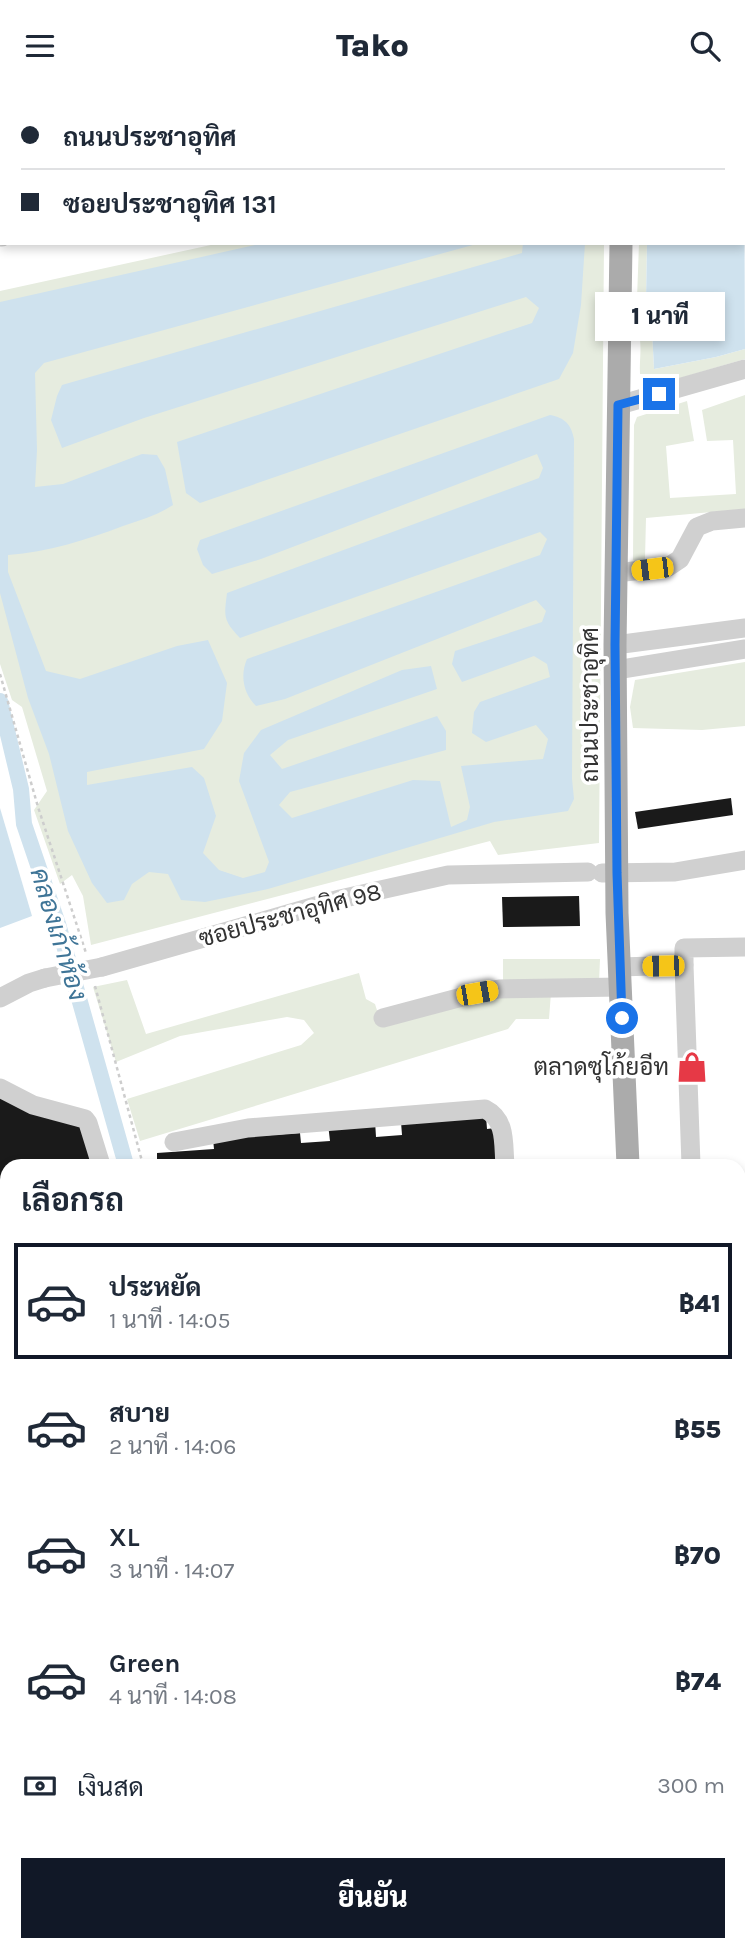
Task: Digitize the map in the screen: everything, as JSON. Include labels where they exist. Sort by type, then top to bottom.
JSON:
[{"type":"main road","name":"ถนนประชาอุทิศ","points":[[621,245],[616,670],[602,872],[620,977],[628,1159]]},
{"type":"street","points":[[618,405],[745,369]]},
{"type":"street","points":[[616,573],[668,567],[680,559],[697,527],[712,520],[745,518]]},
{"type":"street","points":[[615,645],[745,628]]},
{"type":"street","points":[[616,670],[745,649]]},
{"type":"street","name":"ซอยประชาอุทิศ 98","points":[[0,998],[45,978],[94,968],[340,898],[448,875],[675,872],[745,859]]},
{"type":"street","points":[[691,1159],[684,948],[745,947]]},
{"type":"street","points":[[383,1018],[499,989],[620,977],[684,965]]},
{"type":"street","points":[[0,1088],[33,1105],[85,1119],[99,1159]]},
{"type":"street","points":[[174,1142],[248,1128],[485,1109],[493,1113],[501,1124],[504,1159]]},
{"type":"path","points":[[0,674],[38,807],[94,968],[142,1159]]},
{"type":"shaded area","points":[[211,245],[604,245],[599,843],[498,855],[490,841],[91,945],[83,896],[72,875],[60,884],[34,810],[47,791],[22,707],[12,700],[0,664],[0,291]]},
{"type":"shaded area","points":[[639,245],[647,245],[646,299],[652,330],[654,369],[745,349],[745,359],[643,389],[640,342],[636,327]]},
{"type":"shaded area","points":[[745,395],[745,509],[646,518],[645,559],[641,564],[633,560],[634,425],[637,417],[687,401],[694,441],[666,446],[670,498],[736,494],[733,440],[707,441],[702,410]]},
{"type":"shaded area","points":[[745,662],[745,726],[702,730],[633,728],[630,707],[635,680]]},
{"type":"shaded area","points":[[503,959],[600,959],[599,983],[503,985]]},
{"type":"shaded area","points":[[359,973],[366,999],[375,1004],[382,1026],[497,995],[551,993],[549,1019],[516,1019],[508,1029],[140,1141],[127,1099],[301,1045],[314,1033],[304,1020],[287,1017],[180,1036],[116,1062],[93,987],[127,980],[146,1034]]},
{"type":"water","points":[[255,245],[473,245],[44,363],[35,373],[35,487],[63,484],[142,454],[157,455],[165,469],[173,505],[149,517],[81,541],[8,555],[8,572],[46,671],[80,679],[177,646],[208,640],[227,683],[222,721],[204,749],[87,772],[87,785],[192,767],[204,778],[216,816],[203,853],[219,870],[243,878],[265,872],[269,862],[239,781],[244,753],[261,730],[402,670],[431,666],[437,689],[288,740],[270,755],[282,769],[437,716],[446,731],[446,750],[290,792],[279,805],[292,818],[413,780],[440,781],[451,827],[467,820],[470,807],[461,766],[543,759],[548,739],[536,725],[486,742],[472,733],[474,712],[480,702],[550,677],[547,664],[534,656],[462,682],[452,664],[455,651],[542,622],[546,611],[536,600],[285,699],[256,706],[246,690],[243,677],[247,659],[540,555],[547,539],[540,532],[240,638],[226,618],[227,593],[539,478],[543,468],[537,454],[261,559],[212,574],[203,565],[197,549],[200,540],[550,415],[560,418],[571,429],[574,439],[574,799],[568,811],[494,822],[268,889],[205,902],[181,900],[168,874],[149,872],[132,884],[124,900],[107,903],[92,883],[68,831],[49,754],[28,698],[0,593],[0,302]]},
{"type":"water","points":[[523,245],[585,245],[581,305],[573,353],[559,379],[200,503],[186,493],[177,442],[532,323],[539,308],[526,297],[144,418],[62,448],[51,420],[62,385],[522,253]]},
{"type":"water","points":[[647,245],[745,245],[745,349],[654,369],[652,330],[646,299]]},
{"type":"water","points":[[0,808],[32,916],[0,928]]},
{"type":"building","points":[[731,798],[733,815],[638,829],[635,812]]},
{"type":"building","points":[[579,896],[580,926],[503,927],[502,897]]},
{"type":"building","points":[[0,1096],[82,1124],[93,1159],[0,1159]]},
{"type":"building","points":[[486,1116],[487,1129],[495,1128],[498,1159],[157,1159],[157,1153],[214,1149],[213,1139],[300,1133],[301,1143],[330,1141],[328,1124],[375,1121],[376,1137],[402,1135],[401,1122]]},
{"type":"waterway","name":"คลองเก้าห้อง","points":[[0,701],[21,789],[24,824],[58,924],[124,1159]]},
{"type":"place","name":"ตลาดซุโก้ยอีท","points":[[692,1067]]},
{"type":"route","points":[[622,1018],[617,920],[615,645],[618,405],[659,394]]}]
